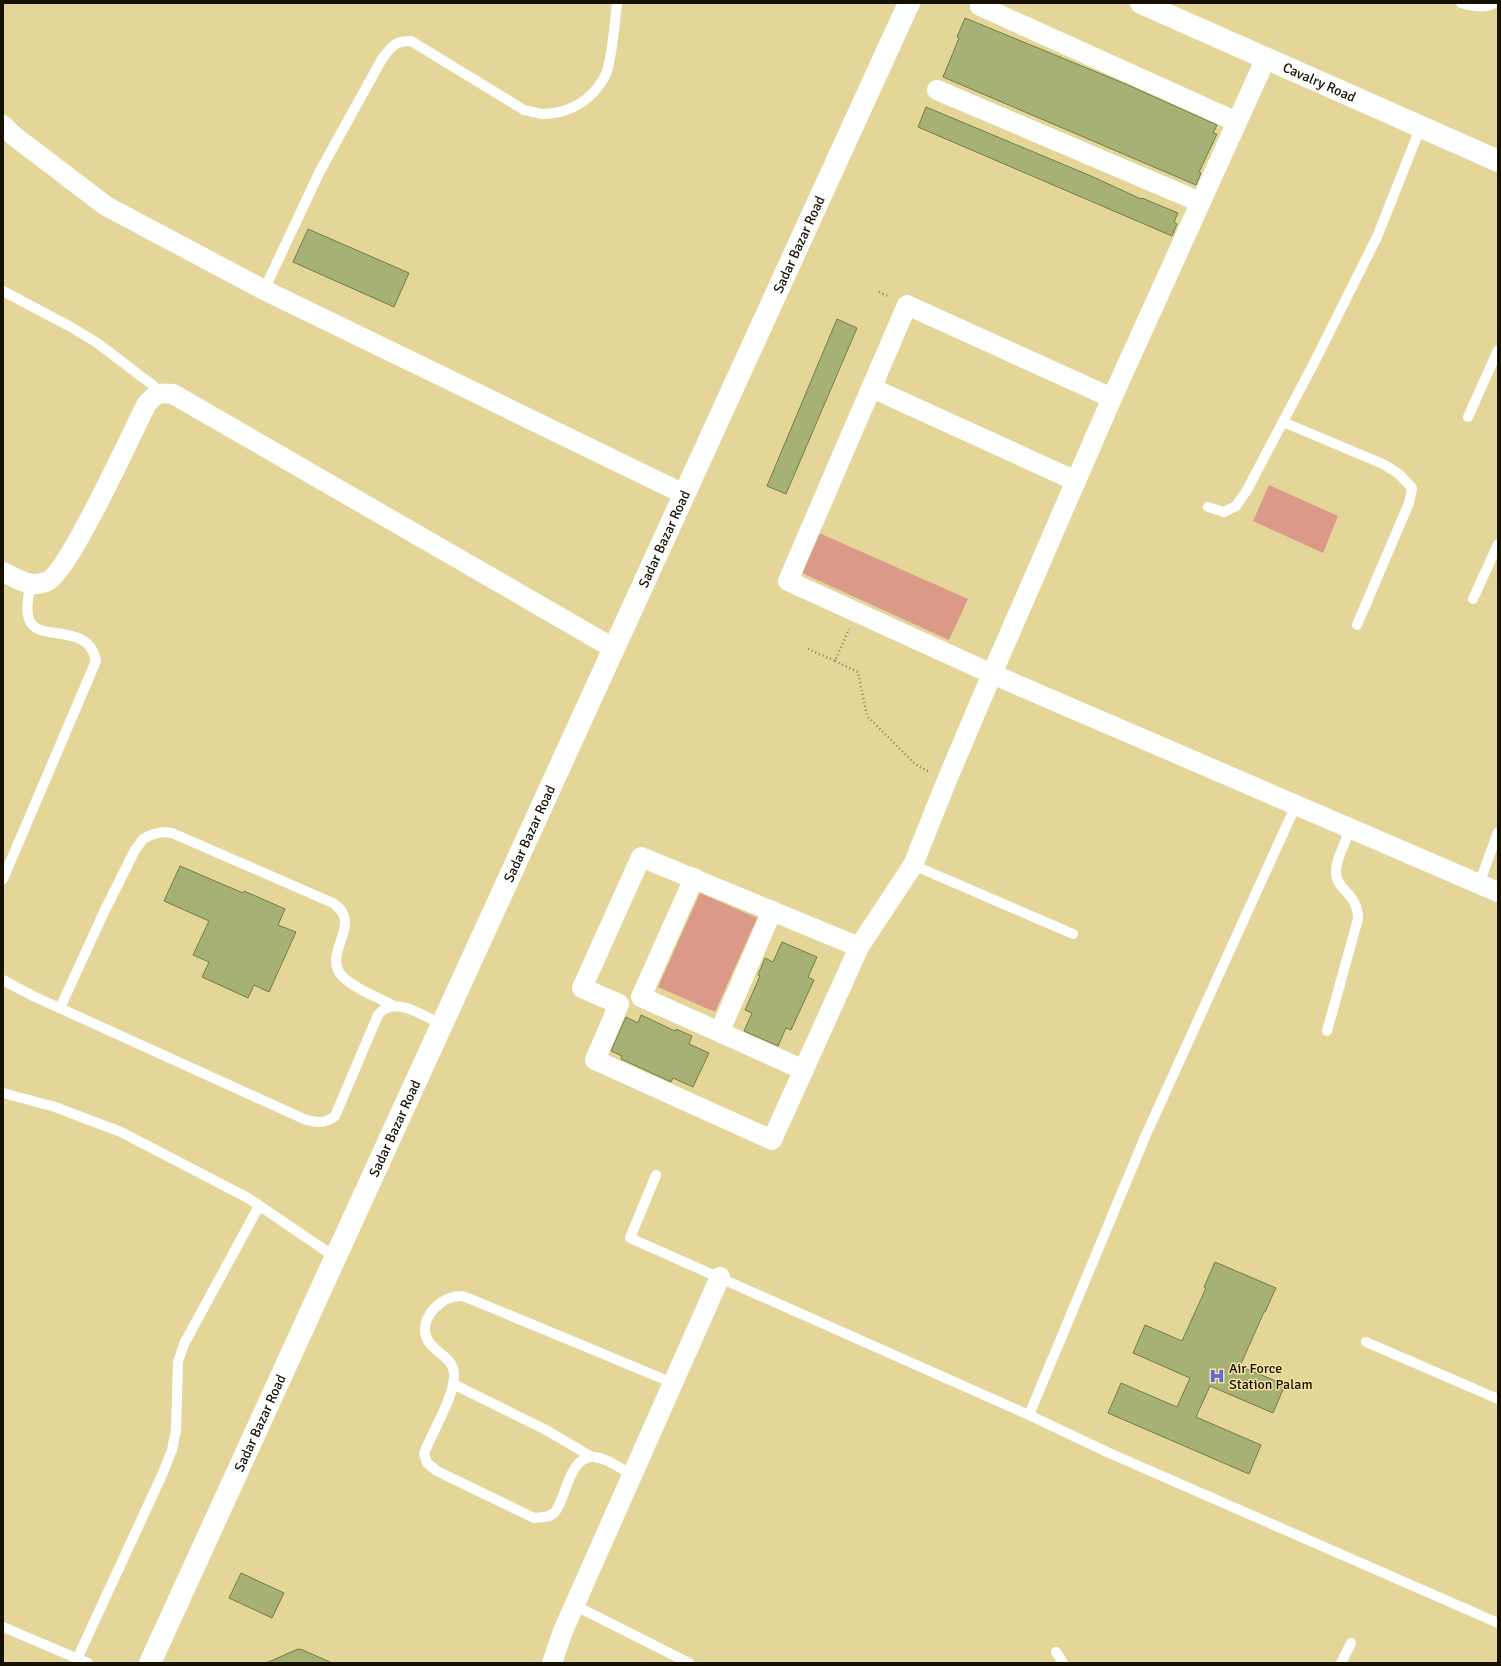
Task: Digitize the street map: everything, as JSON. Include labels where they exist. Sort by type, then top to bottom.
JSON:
[{"type":"street","name":"Sadar Bazar Road","points":[[150,1663],[909,3]]},
{"type":"street","name":"Cavalry Road","points":[[1141,3],[1498,161]]},
{"type":"street","points":[[980,6],[1237,122]]},
{"type":"street","points":[[619,1004],[595,1060],[772,1140],[859,947],[913,865],[992,674],[1112,398],[1266,58]]},
{"type":"street","points":[[937,90],[1200,202]]},
{"type":"street","points":[[3,125],[14,136],[106,206],[264,290],[684,494]]},
{"type":"street","points":[[1112,398],[907,305],[788,581],[992,674],[1498,892]]},
{"type":"street","points":[[872,388],[1076,481]]},
{"type":"street","points":[[3,572],[30,585],[47,582],[60,570],[100,499],[146,405],[154,395],[164,393],[173,394],[613,648]]},
{"type":"street","points":[[804,1070],[641,997],[619,1004],[582,988],[641,857],[859,947]]},
{"type":"street","points":[[641,997],[694,878]]},
{"type":"street","points":[[720,1032],[772,911]]},
{"type":"street","points":[[552,1663],[574,1605],[720,1278]]},
{"type":"lane","points":[[264,290],[320,171],[382,59],[392,46],[400,41],[411,41],[524,110],[544,114],[565,111],[586,100],[596,90],[605,75],[617,3]]},
{"type":"lane","points":[[1461,3],[1477,6],[1491,6],[1494,3]]},
{"type":"lane","points":[[1208,507],[1224,512],[1236,506],[1247,490],[1316,361],[1377,237],[1421,126]]},
{"type":"lane","points":[[3,291],[96,342],[164,393]]},
{"type":"lane","points":[[1468,418],[1498,350]]},
{"type":"lane","points":[[1283,422],[1383,464],[1399,474],[1412,488],[1409,503],[1357,625]]},
{"type":"lane","points":[[1473,599],[1498,544]]},
{"type":"lane","points":[[3,879],[96,661],[94,651],[89,644],[78,637],[44,631],[32,626],[28,618],[30,585]]},
{"type":"lane","points":[[1029,1415],[1145,1137],[1296,805]]},
{"type":"lane","points":[[1328,1031],[1358,919],[1358,910],[1355,902],[1337,879],[1336,873],[1338,861],[1350,829]]},
{"type":"lane","points":[[60,1008],[104,912],[135,850],[143,839],[162,832],[172,834],[333,903],[340,908],[345,917],[345,926],[336,963],[339,972],[347,980],[392,1005],[401,1006],[441,1024]]},
{"type":"lane","points":[[1480,884],[1498,832]]},
{"type":"lane","points":[[913,865],[1073,934]]},
{"type":"lane","points":[[3,980],[60,1008],[304,1119],[317,1123],[327,1122],[335,1116],[378,1015],[383,1008],[392,1005]]},
{"type":"lane","points":[[3,1094],[55,1107],[121,1132],[248,1198],[335,1257]]},
{"type":"lane","points":[[656,1175],[630,1238],[1029,1415],[1107,1452],[1498,1623]]},
{"type":"lane","points":[[77,1658],[162,1476],[172,1450],[176,1430],[178,1362],[184,1344],[259,1206]]},
{"type":"lane","points":[[592,1457],[579,1462],[571,1475],[554,1513],[547,1517],[534,1518],[437,1471],[427,1463],[424,1454],[450,1396],[454,1375],[452,1365],[427,1338],[425,1328],[430,1314],[439,1304],[462,1296],[673,1383]]},
{"type":"lane","points":[[1366,1342],[1498,1399]]},
{"type":"lane","points":[[453,1384],[546,1430],[592,1457],[605,1460],[632,1475]]},
{"type":"lane","points":[[574,1605],[689,1663]]},
{"type":"lane","points":[[3,1627],[88,1663]]},
{"type":"lane","points":[[1341,1663],[1351,1643]]},
{"type":"lane","points":[[1056,1652],[1063,1663]]},
{"type":"path","points":[[835,661],[856,612]]},
{"type":"path","points":[[808,649],[858,672],[868,716],[915,764],[947,780]]},
{"type":"shaded area","points":[[1269,485],[1338,516],[1323,553],[1253,521]]},
{"type":"shaded area","points":[[817,532],[968,599],[949,640],[802,573]]},
{"type":"shaded area","points":[[700,893],[757,918],[715,1012],[658,987]]},
{"type":"building","points":[[965,18],[1128,85],[1217,125],[1213,133],[1217,134],[1199,172],[1201,173],[1196,185],[943,77],[959,38],[957,37]]},
{"type":"building","points":[[926,107],[1091,176],[1141,199],[1142,198],[1178,213],[1174,222],[1177,224],[1172,236],[918,127]]},
{"type":"building","points":[[308,229],[409,273],[394,307],[293,262]]},
{"type":"building","points":[[837,319],[857,328],[786,494],[767,486]]},
{"type":"building","points":[[180,866],[285,909],[278,925],[296,932],[269,992],[254,985],[248,998],[202,977],[209,962],[193,955],[209,921],[164,901]]},
{"type":"building","points":[[782,942],[817,957],[808,977],[814,980],[791,1030],[786,1028],[778,1046],[744,1031],[752,1013],[745,1010],[760,976],[758,975],[765,958],[773,962]]},
{"type":"building","points":[[641,1015],[675,1031],[676,1029],[692,1036],[689,1044],[709,1053],[693,1087],[673,1078],[671,1082],[621,1059],[622,1056],[611,1051],[626,1017],[638,1023]]},
{"type":"building","points":[[1215,1262],[1276,1288],[1240,1366],[1285,1385],[1273,1413],[1210,1386],[1196,1417],[1261,1445],[1249,1474],[1108,1413],[1121,1383],[1177,1407],[1190,1378],[1133,1353],[1145,1325],[1182,1341],[1206,1288],[1204,1287]]},
{"type":"building","points":[[241,1573],[284,1593],[272,1618],[229,1598]]},
{"type":"building","points":[[298,1649],[303,1650],[332,1663],[266,1663]]},
{"type":"place","name":"Air Force Station Palam","points":[[1217,1376]]}]
